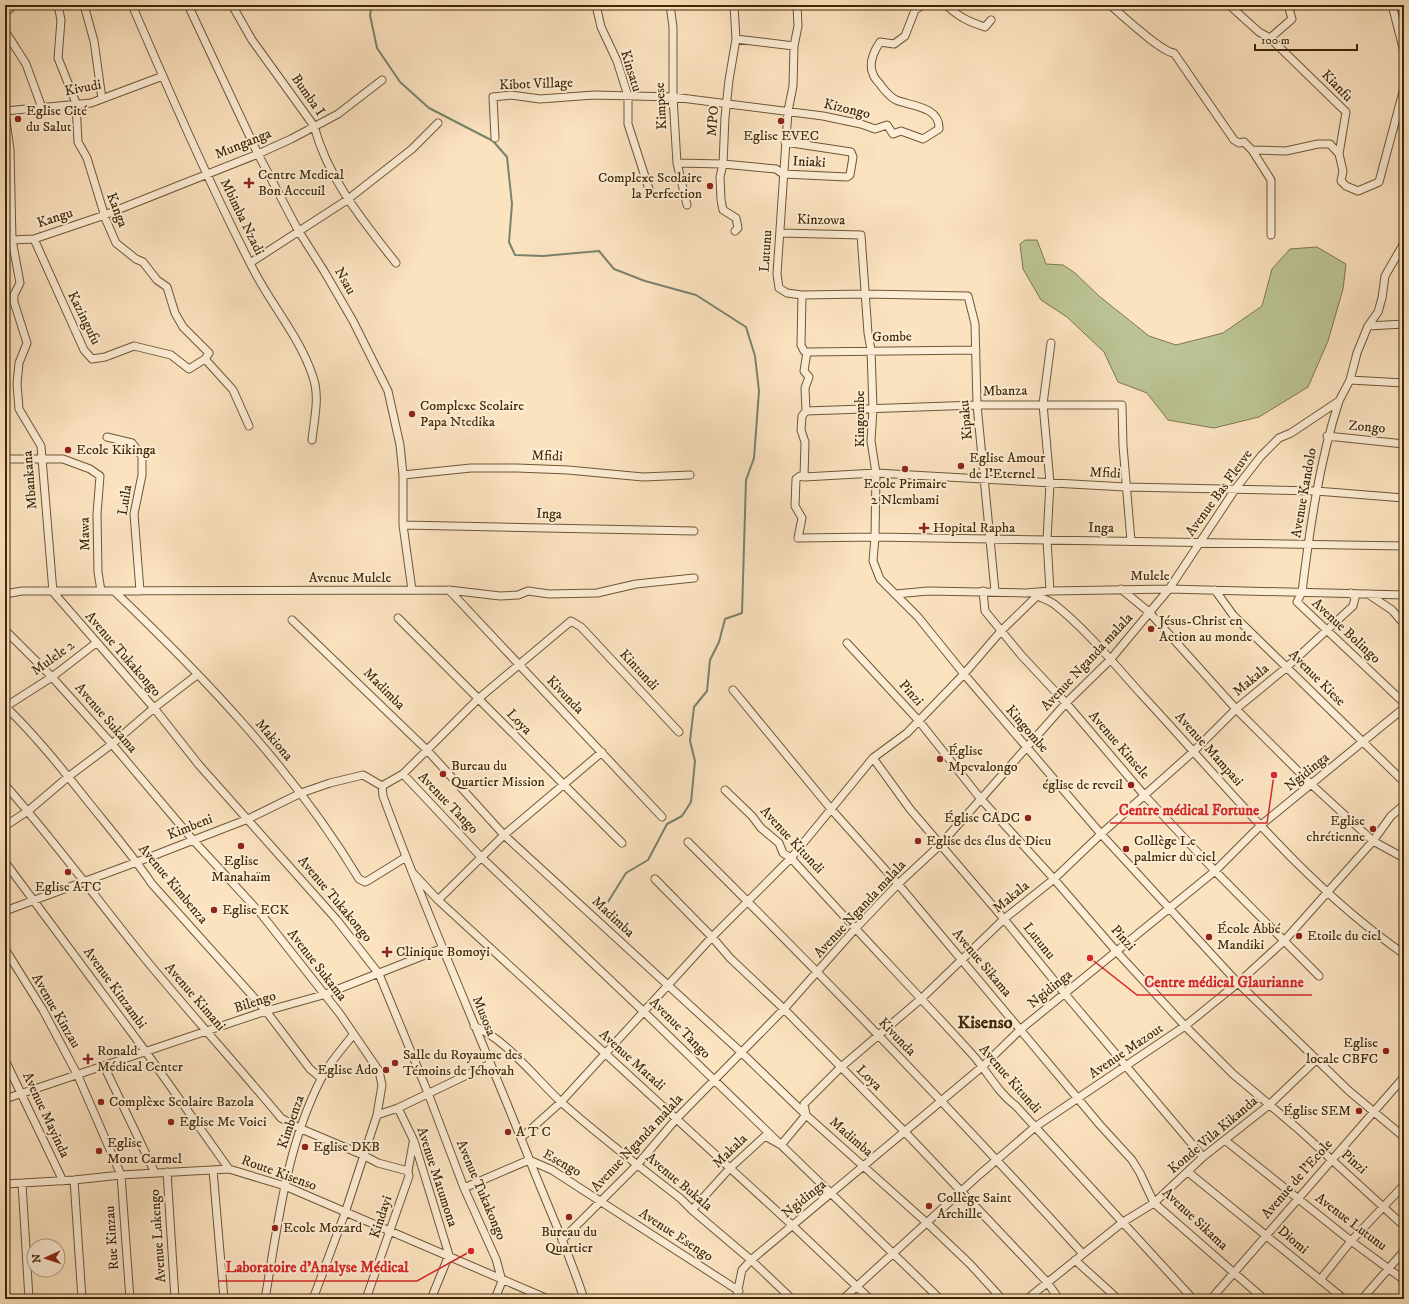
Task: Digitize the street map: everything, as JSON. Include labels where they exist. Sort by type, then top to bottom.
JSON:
[{"type":"street","points":[[5,13],[14,5]]},
{"type":"street","name":"Kanga","points":[[58,5],[61,20],[58,58],[76,103],[78,142],[87,158],[104,216],[116,243],[136,259],[147,265],[157,280],[167,287],[175,313],[182,327],[209,354],[205,359],[233,390],[249,426]]},
{"type":"street","points":[[84,5],[94,41],[102,99]]},
{"type":"street","name":"Mbimba Nzadi","points":[[132,5],[206,173],[250,263],[282,318],[300,344],[314,378],[317,394],[312,440]]},
{"type":"street","name":"Nsau","points":[[188,5],[258,154],[298,230],[324,271],[349,315],[388,391],[400,445],[404,475],[403,525],[412,590]]},
{"type":"street","name":"Bumba I","points":[[232,5],[252,40],[314,126],[318,142],[347,200],[396,263]]},
{"type":"street","name":"Kinsatu","points":[[596,5],[602,27],[617,61],[628,96],[628,124],[650,192]]},
{"type":"street","name":"Kimpese","points":[[670,5],[673,27],[673,97],[677,162],[687,205]]},
{"type":"street","name":"MPO","points":[[734,5],[736,39],[725,117],[723,164],[720,177],[723,210],[736,218],[738,228],[735,231]]},
{"type":"street","name":"Lutunu","points":[[797,5],[798,26],[794,46],[794,86],[788,111],[785,142],[777,283],[783,291],[802,295],[865,294],[968,296]]},
{"type":"street","name":"Kizongo","points":[[788,111],[861,124],[875,129],[887,125],[893,134],[901,131],[923,138],[938,129],[939,124],[931,113],[920,106],[895,100],[887,94],[873,74],[872,54],[880,42],[894,44],[905,36],[914,10],[923,5]]},
{"type":"street","points":[[946,5],[959,17],[985,27],[991,20]]},
{"type":"street","points":[[1110,5],[1153,42],[1169,53],[1174,53],[1234,140],[1239,143],[1244,142],[1252,150],[1271,180],[1271,235]]},
{"type":"street","name":"Kianfu","points":[[1229,5],[1259,32],[1270,38],[1346,112],[1339,154]]},
{"type":"street","points":[[1270,38],[1292,19],[1288,5]]},
{"type":"street","points":[[1392,5],[1404,52]]},
{"type":"street","points":[[5,31],[26,64],[42,108]]},
{"type":"street","points":[[736,39],[794,46]]},
{"type":"street","name":"Kivudi","points":[[5,112],[76,103],[91,103],[163,76]]},
{"type":"street","name":"Munganga","points":[[104,216],[206,173],[258,154],[338,114],[382,80]]},
{"type":"street","points":[[1252,150],[1286,151],[1318,144],[1330,144],[1339,154],[1343,171],[1341,181],[1346,186],[1358,191],[1379,182],[1404,88]]},
{"type":"street","name":"Kibot Village","points":[[495,138],[493,97],[511,95],[540,99],[594,95],[628,96]]},
{"type":"street","points":[[628,96],[673,97],[788,111]]},
{"type":"street","name":"Mbankana","points":[[5,112],[10,150],[9,241],[20,283],[14,295],[14,302],[28,343],[19,363],[17,384],[19,409],[39,440],[42,459],[52,592]]},
{"type":"street","points":[[250,263],[298,230],[347,200],[412,149],[438,124]]},
{"type":"street","name":"Iniaki","points":[[677,162],[723,164],[776,169],[783,174],[849,177],[853,157],[853,154],[849,151],[785,142]]},
{"type":"street","name":"Kangu","points":[[9,241],[34,239],[104,216]]},
{"type":"street","name":"Kinzowa","points":[[780,233],[861,235]]},
{"type":"street","name":"Kingombe","points":[[861,235],[871,350],[873,408],[871,442],[876,473],[873,561],[880,579],[918,617],[1026,748],[1101,834],[1238,983],[1349,1091],[1376,1111],[1404,1137]]},
{"type":"street","name":"Kazingufu","points":[[34,239],[84,350],[92,359],[105,357],[134,346],[171,355],[189,369],[205,359]]},
{"type":"street","name":"Avenue Bas Fleuve","points":[[1169,589],[1236,488],[1261,456],[1279,438],[1291,433],[1339,401],[1350,380],[1357,353],[1368,326],[1378,312],[1382,298],[1385,276],[1400,258],[1404,243]]},
{"type":"street","points":[[802,295],[801,346],[804,351],[807,352],[804,371],[809,377],[805,388],[806,411],[802,416],[801,430],[805,442],[804,477]]},
{"type":"street","name":"Kipaku","points":[[968,296],[975,324],[977,405],[995,591]]},
{"type":"street","points":[[1368,326],[1404,324]]},
{"type":"street","points":[[1050,590],[1047,540],[1050,483],[1043,404],[1051,343]]},
{"type":"street","name":"Gombe","points":[[807,352],[871,350],[976,350]]},
{"type":"street","points":[[1350,380],[1404,383]]},
{"type":"street","name":"Avenue Kandolo","points":[[1302,592],[1316,491],[1327,436],[1339,401]]},
{"type":"street","name":"Mbanza","points":[[806,411],[977,405],[1122,405],[1125,487]]},
{"type":"street","name":"Zongo","points":[[1327,436],[1404,444]]},
{"type":"street","name":"Luila","points":[[106,437],[132,444],[142,456],[142,475],[134,514],[140,591]]},
{"type":"street","points":[[5,458],[42,459]]},
{"type":"street","name":"Mawa","points":[[42,459],[70,461],[93,470],[100,476],[97,514],[98,572],[102,591]]},
{"type":"street","name":"Mfidi","points":[[404,475],[471,468],[568,470],[643,477],[690,475]]},
{"type":"street","name":"Mfidi","points":[[804,477],[876,473],[1125,487],[1236,488],[1316,491],[1404,498]]},
{"type":"street","name":"Inga","points":[[804,477],[800,476],[796,479],[795,506],[802,518],[798,538],[875,537],[1404,546]]},
{"type":"street","points":[[1125,487],[1130,541]]},
{"type":"street","name":"Inga","points":[[403,525],[442,527],[528,526],[694,531]]},
{"type":"street","name":"Avenue Mulele","points":[[5,594],[22,591],[449,590],[500,596],[518,595],[528,591],[555,594],[597,593],[636,584],[694,578]]},
{"type":"street","points":[[1121,589],[1149,612],[1236,709],[1312,785],[1374,841],[1404,858]]},
{"type":"street","name":"Mulele","points":[[896,594],[928,591],[995,591],[1035,594],[1050,590],[1169,589],[1404,595]]},
{"type":"street","name":"Avenue Nganda malala","points":[[562,1240],[637,1165],[677,1118],[784,1009],[855,929],[898,884],[940,845],[980,798],[1066,703],[1110,660],[1169,589]]},
{"type":"street","name":"Kivunda","points":[[449,590],[662,817]]},
{"type":"street","name":"Avenue Kiese","points":[[1215,590],[1233,615],[1404,782]]},
{"type":"street","name":"Makiona","points":[[114,591],[150,625],[252,733],[301,793],[359,879],[362,881],[369,880],[406,857]]},
{"type":"street","name":"Avenue Kinsele","points":[[983,591],[985,611],[1145,796],[1215,871],[1320,976]]},
{"type":"street","name":"Avenue Tukakongo","points":[[52,592],[154,708],[200,765],[336,919],[379,974],[428,1093],[464,1188],[496,1259],[502,1281]]},
{"type":"street","name":"Avenue Bolingo","points":[[1302,592],[1297,600],[1298,603],[1404,704]]},
{"type":"street","name":"Makala","points":[[692,1210],[730,1168],[765,1136],[781,1145],[806,1116],[804,1104],[840,1068],[922,998],[1004,919],[1054,879],[1101,834],[1194,751],[1236,709],[1287,667],[1355,602],[1355,598],[1351,593]]},
{"type":"street","points":[[521,1138],[561,1102],[668,987],[712,937],[791,858],[872,758],[895,742],[919,721],[964,674],[1035,594]]},
{"type":"street","name":"Avenue Mampasi","points":[[1035,594],[1052,603],[1061,610],[1110,660],[1261,826],[1326,892],[1404,954]]},
{"type":"street","points":[[1368,594],[1392,610],[1404,624]]},
{"type":"street","name":"Loya","points":[[398,618],[622,843]]},
{"type":"street","name":"Madimba","points":[[292,620],[427,750],[504,835],[598,920],[668,987],[742,1052],[806,1116],[863,1164],[927,1223],[970,1264],[1002,1299]]},
{"type":"street","name":"Kintundi","points":[[517,664],[570,621],[581,627],[679,732]]},
{"type":"street","name":"Avenue Sukama","points":[[5,630],[52,677],[112,744],[193,840],[262,914],[323,995],[340,1014],[379,1071],[382,1085],[376,1115],[345,1213],[313,1299]]},
{"type":"street","name":"Mulele 2","points":[[5,707],[52,677],[96,643]]},
{"type":"street","name":"Pinzi","points":[[847,643],[919,721],[980,798],[1185,1026],[1234,1074],[1404,1226]]},
{"type":"street","points":[[382,786],[402,774],[478,699],[517,664]]},
{"type":"street","points":[[5,826],[28,811],[68,777],[112,744],[154,708],[197,675]]},
{"type":"street","name":"Avenue Sikama","points":[[733,690],[831,809],[898,884],[1132,1160],[1140,1173],[1154,1203],[1264,1299]]},
{"type":"street","name":"Avenue Kimbenza","points":[[5,707],[21,722],[68,777],[137,862],[152,884],[266,1011],[310,1069],[321,1078]]},
{"type":"street","name":"Ngidinga","points":[[736,1299],[739,1291],[742,1270],[751,1260],[832,1193],[863,1164],[983,1066],[1021,1029],[1215,871],[1261,826],[1404,708]]},
{"type":"street","points":[[438,900],[504,835],[602,752]]},
{"type":"street","name":"Lutunu","points":[[872,758],[910,810],[1004,919],[1065,994],[1203,1157]]},
{"type":"street","name":"Avenue Tango","points":[[402,774],[481,857],[832,1193],[940,1299]]},
{"type":"street","name":"Kimbeni","points":[[5,911],[248,819],[301,793],[359,775],[367,776],[382,786]]},
{"type":"street","name":"Avenue Kimani","points":[[5,785],[28,811],[146,960],[281,1118],[299,1128],[363,1155],[378,1164],[408,1171]]},
{"type":"street","name":"Musosa","points":[[382,786],[383,796],[406,857],[521,1138],[584,1299]]},
{"type":"street","name":"Avenue Kitundi","points":[[725,790],[752,816],[761,828],[779,843],[783,853],[791,858],[855,929],[922,998],[935,1016],[983,1066],[1005,1097],[1016,1106],[1193,1299]]},
{"type":"street","name":"Avenue Mazout","points":[[843,1299],[855,1286],[893,1254],[961,1191],[1034,1127],[1185,1026],[1238,983],[1284,940],[1326,892],[1374,841],[1391,816],[1404,805]]},
{"type":"street","name":"Kivunda","points":[[688,842],[818,972],[997,1160],[1083,1254]]},
{"type":"street","name":"Avenue Kinzambi","points":[[5,862],[34,899],[146,1052],[229,1169]]},
{"type":"street","name":"Avenue Matadi","points":[[412,872],[438,900],[605,1054],[677,1118],[870,1299]]},
{"type":"street","name":"Loya","points":[[655,880],[712,937],[730,958],[784,1009],[840,1068],[904,1130],[1047,1282],[1059,1299]]},
{"type":"street","name":"Bilengo","points":[[5,1099],[78,1076],[266,1011],[323,995],[443,948]]},
{"type":"street","name":"Avenue Kinzau","points":[[5,949],[43,1010],[78,1076],[121,1175]]},
{"type":"street","name":"Avenue Bukala","points":[[474,1026],[484,1030],[505,1046],[561,1102],[637,1165],[680,1198],[751,1260],[792,1299]]},
{"type":"street","name":"Kimbenza","points":[[265,1299],[285,1186],[299,1128],[321,1078],[353,1035]]},
{"type":"street","name":"Konde Vila Kikanda","points":[[1027,1299],[1123,1222],[1154,1203],[1203,1157],[1269,1105],[1317,1059]]},
{"type":"street","name":"Avenue Mayinda","points":[[5,1060],[63,1180]]},
{"type":"street","points":[[376,1115],[398,1108],[490,1064]]},
{"type":"street","points":[[104,1066],[155,1173]]},
{"type":"street","name":"Avenue de l'Ecole","points":[[1211,1299],[1404,1077]]},
{"type":"street","name":"Avenue Matumona","points":[[398,1108],[414,1142],[449,1255]]},
{"type":"street","name":"Avenue Lutunu","points":[[1226,1140],[1351,1241],[1390,1268],[1404,1280]]},
{"type":"street","name":"Kindayi","points":[[366,1299],[409,1176],[408,1171],[414,1142]]},
{"type":"street","name":"Esengo","points":[[464,1188],[529,1160],[552,1170],[600,1202]]},
{"type":"street","name":"Route Kisenso","points":[[5,1184],[74,1180],[121,1175],[229,1169],[285,1186],[390,1232],[449,1255],[502,1281],[548,1299]]},
{"type":"street","points":[[213,1170],[224,1299]]},
{"type":"street","name":"Avenue Lukengo","points":[[167,1172],[175,1299]]},
{"type":"street","name":"Diomi","points":[[1188,1172],[1344,1299]]},
{"type":"street","name":"Rue Kinzau","points":[[121,1175],[130,1299]]},
{"type":"street","points":[[74,1180],[82,1299]]},
{"type":"street","points":[[22,1183],[29,1299]]},
{"type":"street","points":[[1320,1280],[1351,1241],[1404,1185]]},
{"type":"street","name":"Avenue Esengo","points":[[600,1202],[739,1291]]},
{"type":"street","points":[[1362,1299],[1404,1251]]},
{"type":"street","points":[[431,1299],[449,1255]]},
{"type":"street","points":[[1075,1260],[1118,1299]]},
{"type":"street","points":[[495,1299],[502,1281]]},
{"type":"green space","points":[[1025,240],[1037,240],[1046,264],[1063,265],[1075,273],[1099,296],[1149,336],[1176,345],[1223,333],[1262,306],[1272,269],[1290,249],[1317,247],[1346,264],[1343,289],[1328,341],[1308,387],[1259,417],[1214,428],[1168,420],[1147,393],[1118,382],[1104,352],[1067,317],[1041,300],[1023,269],[1020,244]]},
{"type":"waterway","points":[[372,5],[370,15],[377,48],[400,82],[429,108],[493,141],[507,157],[512,204],[509,242],[515,255],[543,256],[599,251],[614,269],[645,281],[696,295],[746,327],[755,356],[759,391],[754,458],[746,480],[742,613],[725,619],[719,642],[710,660],[707,691],[694,707],[690,741],[695,761],[691,802],[682,816],[667,824],[648,860],[626,873],[601,913]]},
{"type":"place","name":"Eglise Cité du Salut","points":[[18,119]]},
{"type":"place","name":"Eglise EVEC","points":[[781,121]]},
{"type":"place","name":"Centre Medical Bon Acceuil","points":[[249,183]]},
{"type":"place","name":"Complexe Scolaire la Perfection","points":[[710,186]]},
{"type":"place","name":"Complexe Scolaire Papa Ntedika","points":[[412,414]]},
{"type":"place","name":"Ecole Kikinga","points":[[68,450]]},
{"type":"place","name":"Eglise Amour de l'Eternel","points":[[961,466]]},
{"type":"place","name":"Ecole Primaire 2 Nlembami","points":[[905,469]]},
{"type":"place","name":"Hopital Rapha","points":[[924,528]]},
{"type":"place","name":"Jésus-Christ en Action au monde","points":[[1151,629]]},
{"type":"place","name":"Église Mpevalongo","points":[[940,759]]},
{"type":"place","name":"Bureau du Quartier Mission","points":[[443,774]]},
{"type":"place","name":"Centre médical Fortune","points":[[1274,775]]},
{"type":"place","name":"église de reveil","points":[[1131,785]]},
{"type":"place","name":"Église CADC","points":[[1028,818]]},
{"type":"place","name":"Eglise chrétienne","points":[[1373,829]]},
{"type":"place","name":"Eglise des élus de Dieu","points":[[918,841]]},
{"type":"place","name":"Eglise Manahaïm","points":[[241,846]]},
{"type":"place","name":"Collège Le palmier du ciel","points":[[1126,849]]},
{"type":"place","name":"Eglise ATC","points":[[68,872]]},
{"type":"place","name":"Eglise ECK","points":[[214,910]]},
{"type":"place","name":"Etoile du ciel","points":[[1299,936]]},
{"type":"place","name":"École Abbé Mandiki","points":[[1209,937]]},
{"type":"place","name":"Clinique Bomoyi","points":[[387,952]]},
{"type":"place","name":"Centre médical Glaurianne","points":[[1090,958]]},
{"type":"place","name":"Eglise locale CBFC","points":[[1386,1051]]},
{"type":"place","name":"Ronald Médical Center","points":[[88,1059]]},
{"type":"place","name":"Salle du Royaume des Témoins de Jéhovah","points":[[395,1063]]},
{"type":"place","name":"Eglise Ado","points":[[386,1070]]},
{"type":"place","name":"Complèxe Scolaire Bazola","points":[[101,1102]]},
{"type":"place","name":"Église SEM","points":[[1359,1111]]},
{"type":"place","name":"Eglise Me Voici","points":[[171,1122]]},
{"type":"place","name":"A T C","points":[[508,1132]]},
{"type":"place","name":"Eglise DKB","points":[[305,1147]]},
{"type":"place","name":"Eglise Mont Carmel","points":[[99,1151]]},
{"type":"place","name":"Collège Saint Archille","points":[[929,1206]]},
{"type":"place","name":"Bureau du Quartier","points":[[569,1217]]},
{"type":"place","name":"Ecole Mozard","points":[[275,1228]]},
{"type":"place","name":"Laboratoire d'Analyse Médical","points":[[471,1251]]},
{"type":"district","name":"Kisenso","points":[[985,1023]]}]
